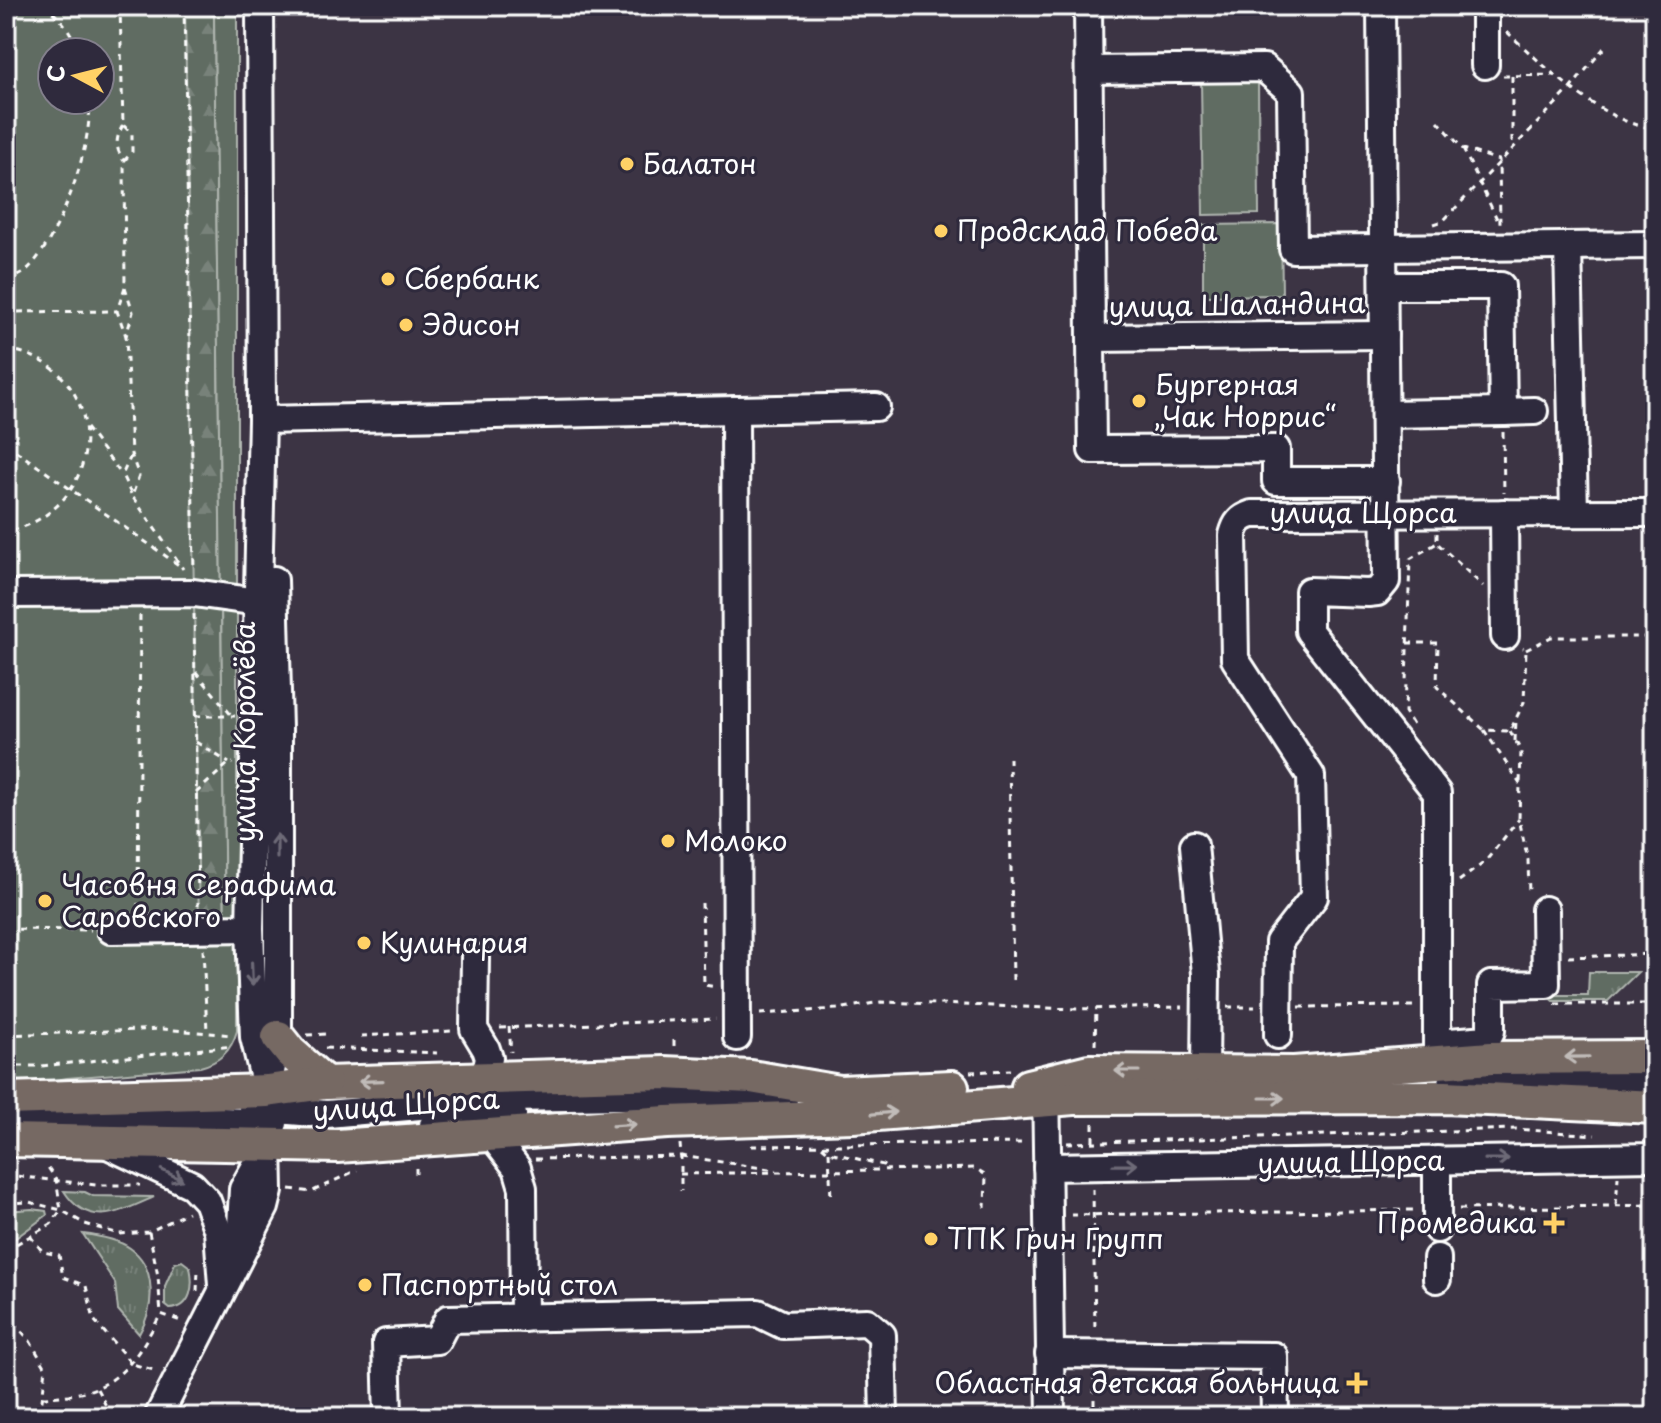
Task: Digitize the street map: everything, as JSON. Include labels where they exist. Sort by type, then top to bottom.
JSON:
[{"type":"main road","points":[[274,1044],[325,1083]]},
{"type":"main road","points":[[6,1140],[101,1142],[267,1117],[325,1083],[481,1052],[676,1074],[751,1077],[840,1092]]},
{"type":"main road","name":"улица Щорса","points":[[1048,1103],[1205,1072],[1294,1073],[1437,1052],[1655,1057]]},
{"type":"main road","name":"улица Щорса","points":[[840,1092],[1048,1103],[1445,1097],[1655,1107]]},
{"type":"main road","points":[[6,1099],[146,1095],[267,1117],[338,1146],[667,1122],[853,1116],[1048,1103]]},
{"type":"street","name":"улица Королёва","points":[[260,6],[262,420],[250,928],[274,1044]]},
{"type":"street","points":[[1088,6],[1092,450],[1276,449],[1276,481],[1386,481]]},
{"type":"street","points":[[1381,6],[1386,581],[1377,592],[1309,591],[1309,631],[1437,793],[1437,1052],[1487,1039],[1491,1031],[1491,985],[1546,984],[1547,957],[1537,906]]},
{"type":"street","points":[[1485,9],[1494,70]]},
{"type":"street","points":[[1089,70],[1264,68],[1291,92],[1293,249],[1384,248],[1500,236],[1568,246],[1655,245]]},
{"type":"street","points":[[1568,246],[1574,513]]},
{"type":"street","points":[[1384,286],[1501,286],[1503,424]]},
{"type":"street","name":"улица Шаландина","points":[[1091,338],[1384,335]]},
{"type":"street","points":[[262,420],[876,407]]},
{"type":"street","points":[[735,410],[737,1026]]},
{"type":"street","points":[[1385,414],[1503,424],[1534,411]]},
{"type":"street","name":"улица Королёва","points":[[262,420],[276,615],[274,1044],[267,1117]]},
{"type":"street","points":[[1504,513],[1505,608],[1516,643]]},
{"type":"street","name":"улица Щорса","points":[[1278,1035],[1279,942],[1314,897],[1311,776],[1235,659],[1233,535],[1236,524],[1252,514],[1655,513]]},
{"type":"street","points":[[6,594],[140,593],[189,580],[258,602]]},
{"type":"street","points":[[1194,845],[1206,974],[1205,1072]]},
{"type":"street","points":[[111,930],[250,928]]},
{"type":"street","points":[[475,958],[481,1052]]},
{"type":"street","name":"улица Щорса","points":[[1294,1073],[1412,1083],[1655,1080]]},
{"type":"street","points":[[1445,1097],[1619,1082]]},
{"type":"street","name":"улица Щорса","points":[[6,1116],[267,1117],[328,1130],[376,1130],[665,1096],[840,1092]]},
{"type":"street","name":"улица Щорса","points":[[6,1116],[146,1095]]},
{"type":"street","points":[[1048,1103],[1051,1417]]},
{"type":"street","name":"улица Щорса","points":[[1048,1103],[1092,1154],[1437,1160],[1655,1157]]},
{"type":"street","points":[[158,1417],[265,1207],[269,1186],[267,1117]]},
{"type":"street","points":[[239,1254],[243,1189],[267,1117]]},
{"type":"street","points":[[490,1133],[517,1168],[523,1188],[524,1318]]},
{"type":"street","points":[[101,1142],[192,1185],[207,1201],[218,1231],[223,1290]]},
{"type":"street","points":[[1437,1160],[1437,1220]]},
{"type":"street","points":[[388,1417],[386,1343],[437,1340],[448,1319],[758,1313],[783,1325],[867,1322],[882,1335],[884,1417]]},
{"type":"street","points":[[1049,1360],[1095,1354],[1274,1356],[1275,1417]]},
{"type":"path","points":[[42,6],[50,10],[73,36]]},
{"type":"path","points":[[120,6],[123,125],[117,135],[116,150],[124,161],[125,287],[133,312],[126,336]]},
{"type":"path","points":[[184,6],[189,580],[195,671],[198,937],[204,954],[207,1031]]},
{"type":"path","points":[[1485,9],[1569,90],[1639,127],[1655,128]]},
{"type":"path","points":[[1431,225],[1443,221],[1569,90],[1604,48]]},
{"type":"path","points":[[1494,70],[1512,76],[1555,75]]},
{"type":"path","points":[[1512,76],[1512,148]]},
{"type":"path","points":[[6,280],[23,273],[37,256],[67,204],[84,150],[87,116]]},
{"type":"path","points":[[1438,121],[1463,149],[1500,236]]},
{"type":"path","points":[[123,125],[132,134],[132,152],[124,161]]},
{"type":"path","points":[[1463,149],[1499,160]]},
{"type":"path","points":[[1499,160],[1500,236]]},
{"type":"path","points":[[125,287],[117,311],[126,336],[131,454],[139,476],[132,496]]},
{"type":"path","points":[[6,312],[117,311]]},
{"type":"path","points":[[6,349],[43,361],[63,379],[78,402],[86,428],[122,475],[132,496],[189,580]]},
{"type":"path","points":[[1503,424],[1504,513]]},
{"type":"path","points":[[6,532],[26,527],[51,513],[71,491],[84,461],[86,428]]},
{"type":"path","points":[[6,444],[189,580]]},
{"type":"path","points":[[122,475],[131,454]]},
{"type":"path","points":[[1413,725],[1405,712],[1410,559],[1437,543],[1505,608]]},
{"type":"path","points":[[138,930],[140,593]]},
{"type":"path","points":[[1510,731],[1524,702],[1516,643],[1551,637],[1655,637]]},
{"type":"path","points":[[1407,643],[1438,643],[1437,687],[1484,730],[1520,784]]},
{"type":"path","points":[[195,671],[232,716]]},
{"type":"path","points":[[195,685],[205,684]]},
{"type":"path","points":[[195,716],[238,716]]},
{"type":"path","points":[[1515,741],[1516,720]]},
{"type":"path","points":[[1484,730],[1510,731]]},
{"type":"path","points":[[1510,731],[1521,751],[1519,819],[1537,906]]},
{"type":"path","points":[[196,742],[229,763],[238,763]]},
{"type":"path","points":[[1009,758],[1013,980]]},
{"type":"path","points":[[196,793],[229,763]]},
{"type":"path","points":[[6,802],[6,886]]},
{"type":"path","points":[[1437,898],[1485,862],[1519,819]]},
{"type":"path","points":[[702,903],[704,985],[737,989]]},
{"type":"path","points":[[6,929],[111,930]]},
{"type":"path","points":[[1547,957],[1655,954]]},
{"type":"path","points":[[361,1036],[413,1035],[481,1052],[705,1020],[737,1026],[881,1002],[1096,1008],[1437,1006]]},
{"type":"path","points":[[1546,1005],[1655,1004]]},
{"type":"path","points":[[1048,1103],[1096,1008]]},
{"type":"path","points":[[6,1035],[163,1029],[230,1035]]},
{"type":"path","points":[[6,1066],[41,1066],[274,1044],[447,1054]]},
{"type":"path","points":[[969,1073],[1048,1103],[1092,1154],[1094,1417]]},
{"type":"path","points":[[743,1146],[1048,1103]]},
{"type":"path","points":[[1048,1103],[1092,1154]]},
{"type":"path","points":[[1092,1154],[1516,1129],[1605,1135]]},
{"type":"path","points":[[6,1250],[51,1224],[61,1210],[56,1179],[45,1163],[46,1140]]},
{"type":"path","points":[[823,1149],[883,1165],[885,1171]]},
{"type":"path","points":[[829,1152],[831,1199]]},
{"type":"path","points":[[511,1160],[681,1156],[681,1191]]},
{"type":"path","points":[[416,1168],[416,1175]]},
{"type":"path","points":[[680,1174],[975,1168],[986,1175],[985,1208]]},
{"type":"path","points":[[269,1186],[311,1192],[357,1170]]},
{"type":"path","points":[[6,1175],[96,1185],[149,1185]]},
{"type":"path","points":[[6,1203],[29,1202],[61,1210],[85,1224],[119,1234],[149,1232],[191,1211],[193,1222]]},
{"type":"path","points":[[1047,1214],[1437,1220],[1655,1205]]},
{"type":"path","points":[[42,1397],[76,1396],[96,1388],[132,1364],[161,1314],[158,1276],[149,1232]]},
{"type":"path","points":[[30,1236],[43,1252],[59,1255],[63,1277],[86,1286],[94,1320],[132,1364],[147,1366],[161,1373]]},
{"type":"path","points":[[193,1300],[198,1289],[197,1261]]},
{"type":"path","points":[[6,1313],[30,1341],[46,1368],[40,1417]]},
{"type":"path","points":[[161,1314],[183,1322]]},
{"type":"path","points":[[96,1388],[112,1417]]},
{"type":"green space","points":[[6,6],[185,6],[199,930],[225,932],[214,15],[187,6],[237,6],[237,1031],[224,1055],[200,1067],[67,1078],[6,1089]]},
{"type":"green space","points":[[145,6],[187,6],[214,15],[225,933],[177,934]]},
{"type":"green space","points":[[1258,79],[1259,214],[1203,215],[1201,80]]},
{"type":"green space","points":[[1281,224],[1282,295],[1203,296],[1203,225]]},
{"type":"green space","points":[[1589,972],[1638,972],[1608,1001],[1553,1001],[1546,995],[1588,995]]},
{"type":"green space","points":[[64,1191],[85,1192],[93,1196],[154,1197],[117,1212],[94,1214],[74,1203]]},
{"type":"green space","points":[[6,1211],[46,1211],[47,1215],[6,1245]]},
{"type":"green space","points":[[83,1234],[108,1238],[125,1245],[139,1256],[145,1266],[151,1289],[150,1301],[139,1334],[118,1310],[115,1283]]},
{"type":"green space","points":[[182,1261],[190,1267],[190,1294],[183,1305],[170,1309],[165,1305],[165,1286],[175,1263]]},
{"type":"place","name":"Балатон","points":[[627,164]]},
{"type":"place","name":"Продсклад Победа","points":[[941,231]]},
{"type":"place","name":"Сбербанк","points":[[388,279]]},
{"type":"place","name":"Эдисон","points":[[406,325]]},
{"type":"place","name":"Бургерная „Чак Норрис“","points":[[1139,401]]},
{"type":"place","name":"Молоко","points":[[668,841]]},
{"type":"place","name":"Часовня Серафима Саровского","points":[[45,901]]},
{"type":"place","name":"Кулинария","points":[[364,943]]},
{"type":"place","name":"Промедика","points":[[1554,1223]]},
{"type":"place","name":"ТПК Грин Групп","points":[[931,1239]]},
{"type":"place","name":"Паспортный стол","points":[[365,1285]]},
{"type":"place","name":"Областная детская больница","points":[[1357,1383]]}]
